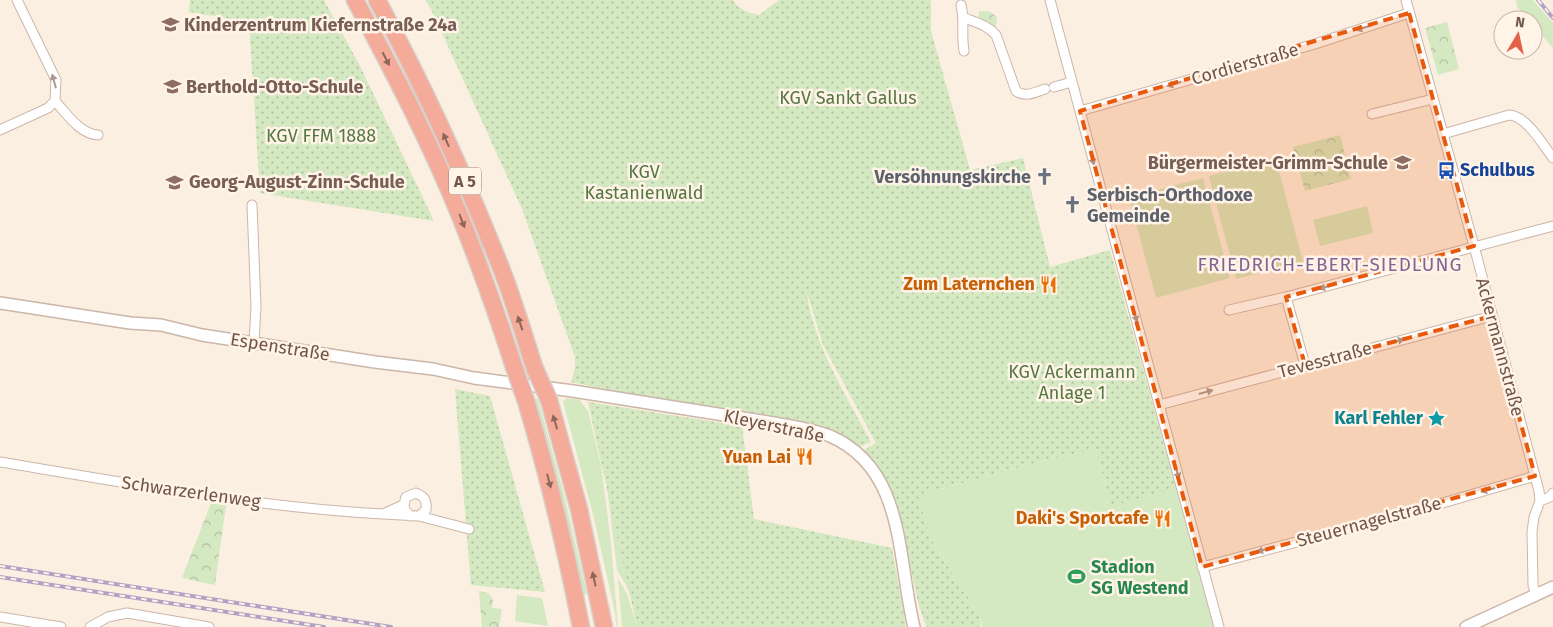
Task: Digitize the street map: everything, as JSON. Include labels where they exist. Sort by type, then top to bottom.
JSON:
[{"type":"highway","name":"A 5","points":[[355,0],[413,111],[460,215],[489,290],[526,401],[556,509],[581,627]]},
{"type":"highway","name":"A 5","points":[[376,0],[441,128],[502,270],[535,369],[548,400],[579,509],[604,627]]},
{"type":"street","points":[[0,130],[48,108],[55,101],[56,80],[17,0]]},
{"type":"street","points":[[1050,0],[1219,627]]},
{"type":"street","name":"Ackermannstraße","points":[[1406,0],[1535,476],[1540,501],[1534,517],[1532,532],[1533,585],[1536,596]]},
{"type":"street","points":[[1409,13],[1414,0]]},
{"type":"street","points":[[962,5],[964,18],[961,36],[964,51]]},
{"type":"street","name":"Cordierstraße","points":[[1080,111],[1315,44],[1409,13]]},
{"type":"street","points":[[964,18],[984,24],[996,35],[1016,91],[1020,94],[1026,95],[1072,82]]},
{"type":"street","points":[[1372,114],[1433,99]]},
{"type":"street","points":[[55,101],[79,127],[90,134],[98,134]]},
{"type":"street","points":[[1443,134],[1510,115],[1517,115],[1525,121],[1553,158]]},
{"type":"street","points":[[252,205],[256,307],[254,343]]},
{"type":"street","points":[[1229,310],[1286,298],[1553,226]]},
{"type":"street","points":[[1286,298],[1305,365]]},
{"type":"street","name":"Espenstraße","points":[[0,303],[130,323],[161,325],[202,335],[432,369],[474,378],[561,389]]},
{"type":"street","name":"Tevesstraße","points":[[1159,406],[1492,316]]},
{"type":"street","name":"Kleyerstraße","points":[[561,389],[806,429],[828,436],[855,451],[878,477],[892,508],[914,627]]},
{"type":"street","name":"Schwarzerlenweg","points":[[0,462],[212,497],[327,511],[415,516],[469,529]]},
{"type":"street","name":"Steuernagelstraße","points":[[1202,567],[1430,507],[1535,476]]},
{"type":"street","name":"Schwarzerlenweg","points":[[383,514],[403,505],[406,497],[416,493],[423,496],[427,502],[426,510],[415,516]]},
{"type":"street","points":[[1540,501],[1550,497],[1553,493]]},
{"type":"street","points":[[403,505],[405,511],[415,516]]},
{"type":"street","points":[[1466,627],[1553,587]]},
{"type":"street","points":[[90,627],[108,617],[127,613],[168,624],[209,627]]},
{"type":"street","points":[[0,617],[25,624],[61,627]]},
{"type":"highlighted area","points":[[1409,13],[1474,246],[1286,297],[1305,365],[1492,316],[1535,476],[1202,567],[1080,111]]},
{"type":"green space","name":"KGV FFM 1888","points":[[190,0],[324,0],[360,66],[434,221],[260,193],[249,22],[189,12]]},
{"type":"green space","points":[[425,0],[733,0],[741,9],[759,15],[779,0],[931,0],[931,31],[970,170],[1023,158],[1050,267],[1110,250],[1176,488],[1111,506],[1096,449],[1046,460],[918,495],[930,538],[980,616],[981,627],[926,627],[918,602],[896,503],[864,450],[876,443],[823,345],[808,296],[811,316],[817,335],[842,389],[871,442],[860,447],[832,430],[811,423],[629,394],[571,382],[575,368],[575,357],[522,209],[431,9]]},
{"type":"green space","points":[[1516,0],[1533,0],[1542,10],[1520,10],[1517,7]]},
{"type":"green space","points":[[979,11],[993,14],[997,18],[996,27],[979,18]]},
{"type":"green space","points":[[1543,12],[1553,23],[1553,48],[1543,36]]},
{"type":"green space","points":[[1447,22],[1459,69],[1438,75],[1425,28]]},
{"type":"green space","points":[[1340,135],[1351,179],[1305,191],[1293,147]]},
{"type":"green space","points":[[1276,159],[1303,262],[1236,279],[1209,176]]},
{"type":"green space","points":[[1203,178],[1230,278],[1156,298],[1129,197]]},
{"type":"green space","points":[[1367,206],[1373,233],[1320,246],[1313,220]]},
{"type":"green space","points":[[455,389],[490,396],[545,592],[471,585]]},
{"type":"green space","points":[[566,398],[579,399],[588,411],[601,465],[611,543],[618,627],[594,518],[563,402]]},
{"type":"green space","points":[[535,399],[538,399],[564,494],[587,594],[584,595],[550,452]]},
{"type":"green space","points":[[588,402],[742,426],[754,519],[892,548],[906,627],[637,627]]},
{"type":"green space","name":"Stadion SG Westend","points":[[1096,449],[1111,505],[1176,488],[1214,627],[982,627],[980,616],[930,538],[918,495],[1046,460]]},
{"type":"green space","points":[[606,477],[636,606],[617,570]]},
{"type":"green space","points":[[211,503],[226,505],[215,585],[182,578]]},
{"type":"green space","points":[[618,578],[627,594],[637,627],[622,627]]},
{"type":"green space","points":[[479,591],[488,593],[493,600],[492,608],[502,609],[499,627],[482,627]]},
{"type":"green space","points":[[517,595],[542,598],[548,626],[515,621]]},
{"type":"railway","points":[[1538,0],[1553,18]]},
{"type":"railway","points":[[0,566],[391,627]]},
{"type":"railway","points":[[0,577],[324,627]]},
{"type":"place","name":"Kinderzentrum Kiefernstraße 24a","points":[[170,25]]},
{"type":"place","name":"Berthold-Otto-Schule","points":[[172,87]]},
{"type":"place","name":"Bürgermeister-Grimm-Schule","points":[[1402,163]]},
{"type":"place","name":"Schulbus","points":[[1446,170]]},
{"type":"place","name":"Versöhnungskirche","points":[[1045,177]]},
{"type":"place","name":"Georg-August-Zinn-Schule","points":[[175,182]]},
{"type":"place","name":"Serbisch-Orthodoxe Gemeinde","points":[[1073,205]]},
{"type":"place","name":"Zum Laternchen","points":[[1049,284]]},
{"type":"place","name":"Karl Fehler","points":[[1437,418]]},
{"type":"place","name":"Yuan Lai","points":[[805,457]]},
{"type":"place","name":"Daki's Sportcafe","points":[[1163,518]]},
{"type":"place","name":"Stadion SG Westend","points":[[1077,577]]},
{"type":"district","name":"FRIEDRICH-EBERT-SIEDLUNG","points":[[1330,264]]},
{"type":"park label","name":"KGV Sankt Gallus","points":[[848,98]]},
{"type":"park label","name":"KGV Kastanienwald","points":[[644,182]]},
{"type":"park label","name":"KGV Ackermann Anlage 1","points":[[1072,382]]}]
